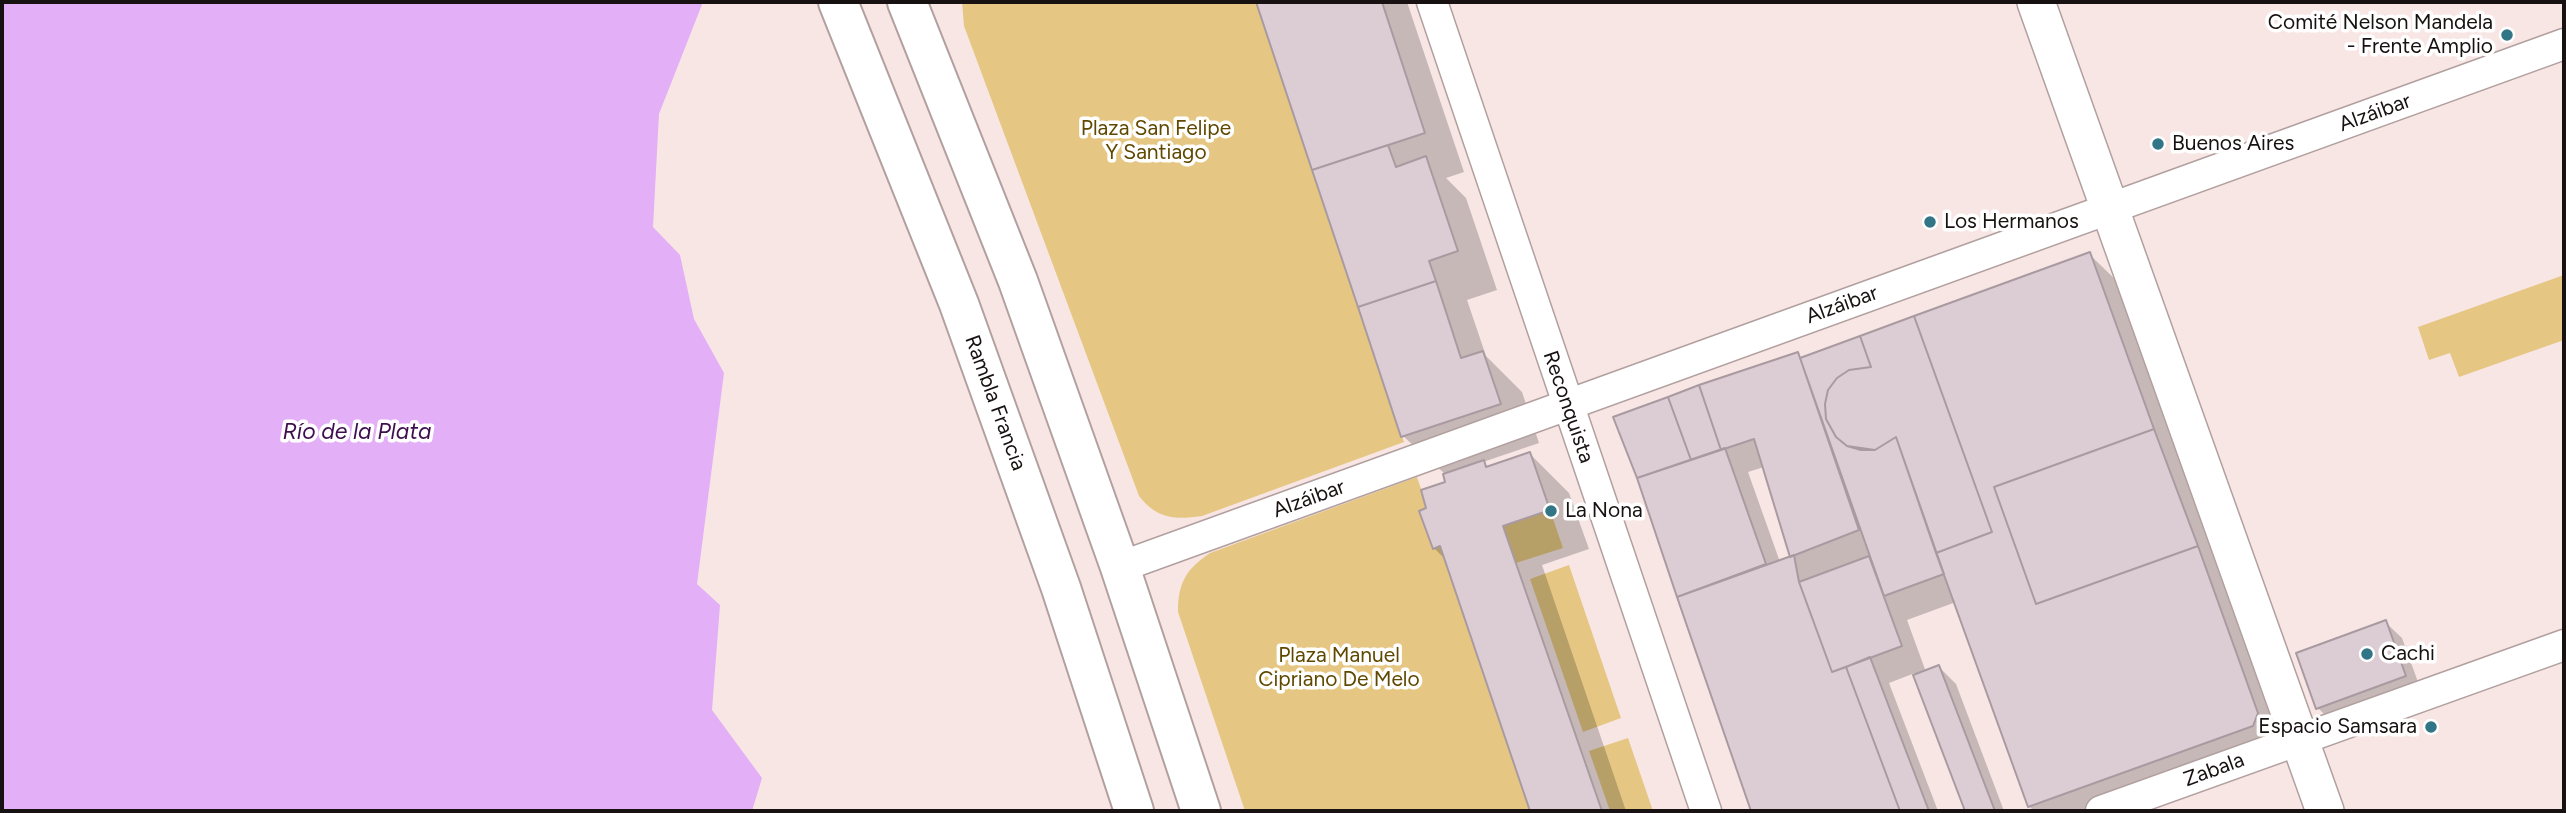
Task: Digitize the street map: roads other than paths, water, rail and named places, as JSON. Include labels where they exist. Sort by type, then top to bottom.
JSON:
[{"type":"main road","name":"Rambla Francia","points":[[838,2],[959,304],[1061,588],[1134,811]]},
{"type":"main road","points":[[907,2],[1018,281],[1119,567],[1201,811]]},
{"type":"street","name":"Reconquista","points":[[1432,2],[1706,811]]},
{"type":"street","points":[[2036,2],[2325,811]]},
{"type":"street","name":"Alzáibar","points":[[1119,567],[2564,44]]},
{"type":"street","name":"Zabala","points":[[2101,811],[2564,645]]},
{"type":"water","name":"Río de la Plata","points":[[2,2],[703,2],[659,114],[653,227],[680,255],[694,319],[724,373],[697,584],[720,605],[712,710],[762,778],[752,811],[2,811]]},
{"type":"place","name":"Comité Nelson Mandela - Frente Amplio","points":[[2507,35]]},
{"type":"place","name":"Buenos Aires","points":[[2158,144]]},
{"type":"place","name":"Los Hermanos","points":[[1930,222]]},
{"type":"place","name":"La Nona","points":[[1551,511]]},
{"type":"place","name":"Cachi","points":[[2367,654]]},
{"type":"place","name":"Espacio Samsara","points":[[2431,727]]},
{"type":"park label","name":"Plaza San Felipe Y Santiago","points":[[1156,141]]},
{"type":"park label","name":"Plaza Manuel Cipriano De Melo","points":[[1339,668]]}]
